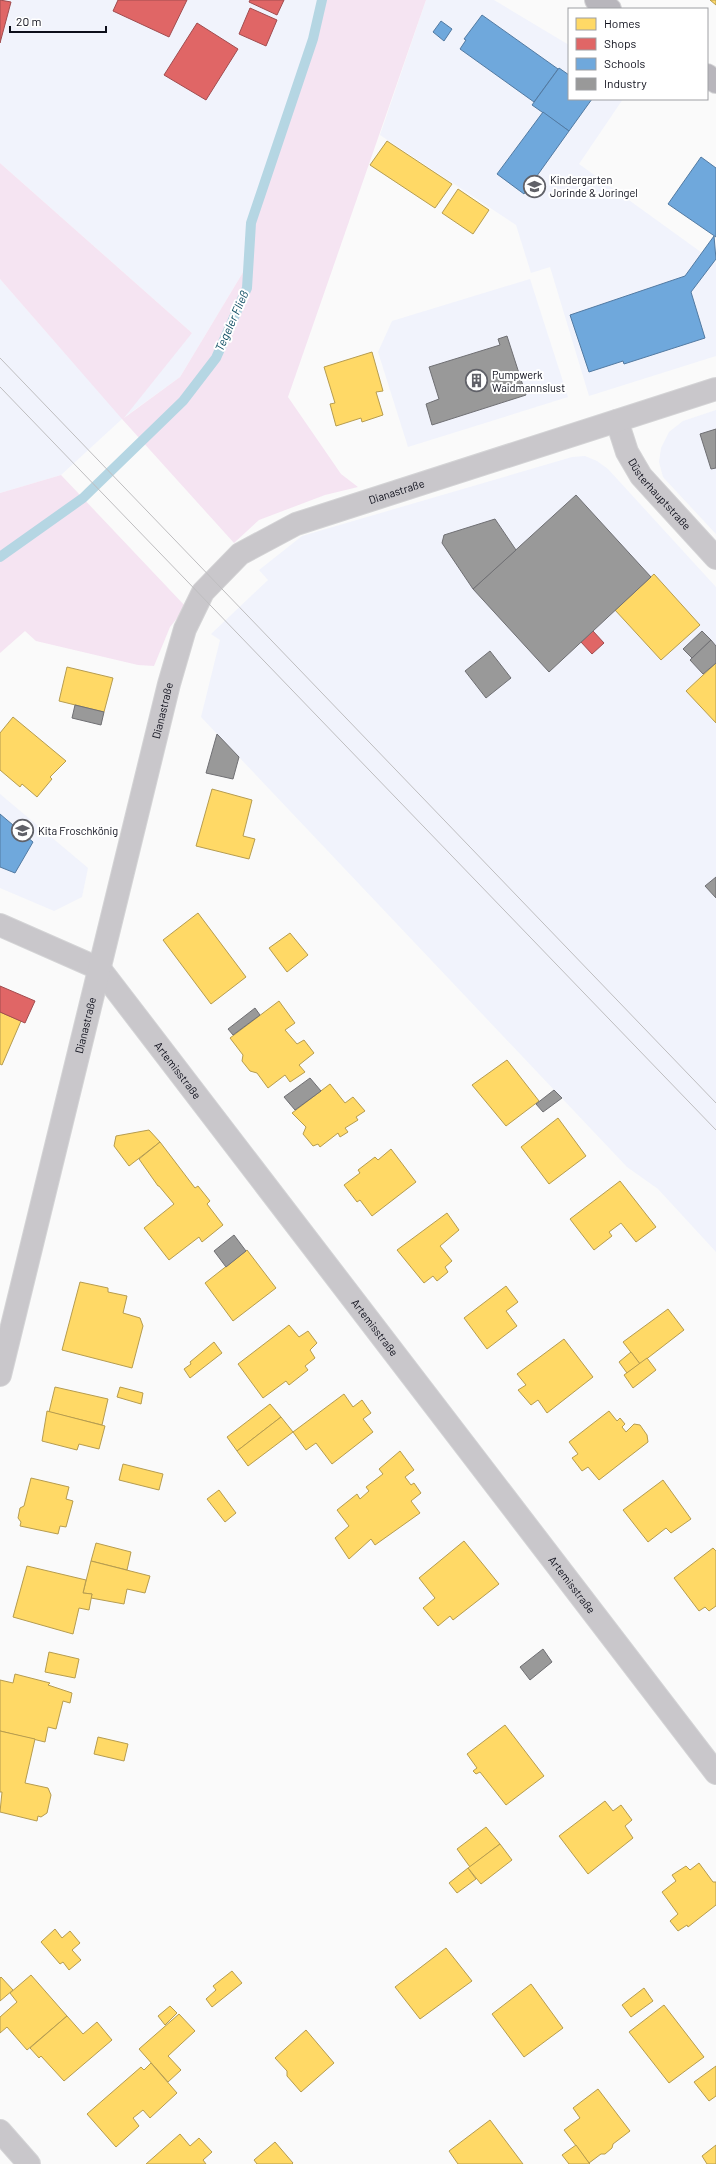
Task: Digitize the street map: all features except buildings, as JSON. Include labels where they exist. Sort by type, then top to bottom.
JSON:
[{"type":"main road","points":[[596,0],[608,8]]},
{"type":"main road","points":[[708,76],[716,82]]},
{"type":"street","name":"Dianastraße","points":[[0,1375],[169,684],[185,629],[203,592],[240,554],[296,524],[716,389]]},
{"type":"street","name":"Düsterhauptstraße","points":[[617,421],[627,452],[641,476],[716,558]]},
{"type":"street","name":"Artemisstraße","points":[[0,925],[100,969],[716,1773]]},
{"type":"street","points":[[0,2131],[29,2164]]},
{"type":"shaded area","points":[[0,0],[322,0],[313,39],[251,223],[248,264],[180,377],[122,419],[61,475],[0,493],[0,279],[71,360],[192,333],[0,163]]},
{"type":"shaded area","points":[[322,0],[426,0],[288,397],[341,474],[358,487],[325,495],[259,520],[234,543],[122,419],[0,279],[0,163],[192,333],[124,418],[180,377],[248,264],[251,223],[313,39]]},
{"type":"shaded area","name":"Kindergarten Jorinde & Joringel","points":[[426,0],[494,0],[568,44],[568,100],[622,100],[579,164],[716,263],[716,356],[589,396],[550,267],[531,273],[516,225],[380,135]]},
{"type":"shaded area","points":[[530,279],[568,397],[408,447],[378,352],[392,321]]},
{"type":"shaded area","points":[[716,410],[716,534],[663,477],[659,462],[661,448],[669,432],[683,421]]},
{"type":"shaded area","points":[[585,456],[597,461],[608,469],[716,587],[716,1252],[658,1189],[627,1167],[201,717],[220,640],[211,634],[268,580],[259,570],[302,536],[572,457]]},
{"type":"shaded area","points":[[61,475],[186,607],[170,627],[154,666],[138,665],[36,641],[25,631],[0,653],[0,493]]},
{"type":"shaded area","name":"Kita Froschkönig","points":[[0,794],[88,868],[82,897],[54,911],[0,888]]},
{"type":"waterway","name":"Tegeler Fließ","points":[[0,557],[83,498],[183,401],[216,358],[247,288],[251,223],[313,39],[322,0]]},
{"type":"tram line","points":[[0,358],[716,1103]]},
{"type":"tram line","points":[[0,387],[716,1130]]},
{"type":"place","name":"Kindergarten Jorinde & Joringel","points":[[534,186]]},
{"type":"place","name":"Pumpwerk Waidmannslust","points":[[477,381]]},
{"type":"place","name":"Kita Froschkönig","points":[[22,831]]}]
